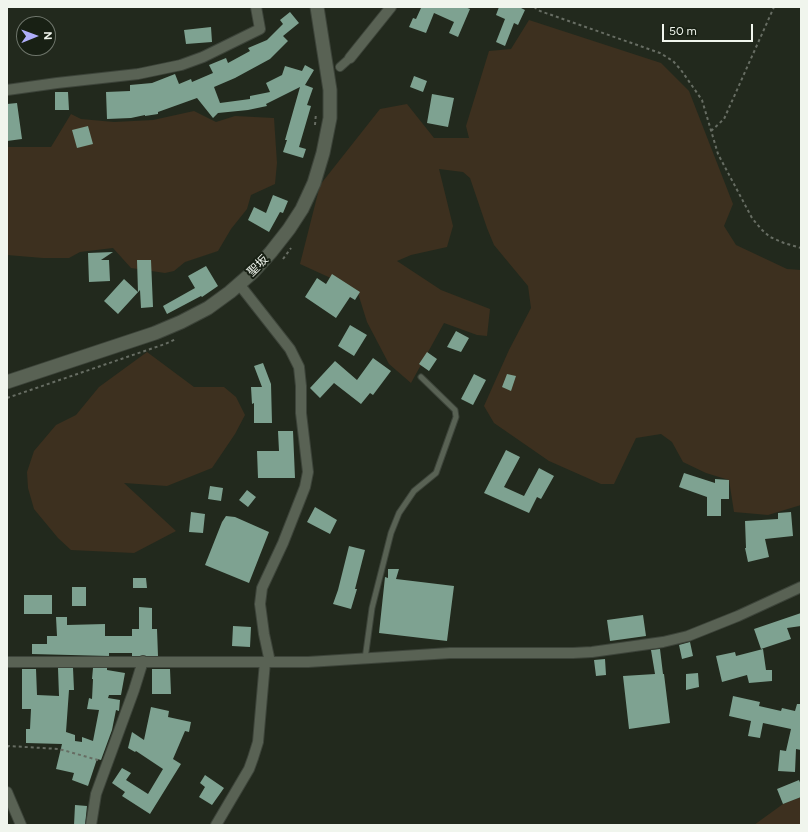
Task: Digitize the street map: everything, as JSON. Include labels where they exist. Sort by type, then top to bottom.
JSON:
[{"type":"street","points":[[7,90],[138,74],[181,65],[214,52],[260,29],[256,7]]},
{"type":"street","name":"聖坂","points":[[7,382],[155,333],[181,322],[208,308],[253,272],[272,252],[302,209],[314,183],[323,153],[330,118],[330,90],[317,7]]},
{"type":"street","points":[[340,67],[350,58],[391,7]]},
{"type":"street","points":[[216,825],[249,769],[258,742],[267,662],[260,604],[262,588],[283,543],[305,487],[308,472],[301,413],[299,367],[290,349],[239,284]]},
{"type":"street","points":[[7,662],[323,661],[450,653],[573,653],[614,650],[688,636],[801,588]]},
{"type":"street","points":[[91,825],[96,794],[143,661]]},
{"type":"street","points":[[7,792],[21,825]]},
{"type":"lane","points":[[365,659],[372,608],[391,533],[398,513],[414,491],[436,473],[456,417],[455,410],[421,377]]},
{"type":"path","points":[[534,7],[540,11],[660,53],[673,61],[702,100],[718,154],[752,218],[761,230],[770,237],[801,248]]},
{"type":"path","points":[[711,131],[724,119],[774,7]]},
{"type":"path","points":[[314,132],[317,110]]},
{"type":"path","points":[[7,747],[59,749],[107,763]]},
{"type":"shaded area","points":[[529,20],[661,63],[689,91],[733,204],[724,226],[736,245],[787,269],[801,270],[801,505],[768,515],[734,512],[729,480],[706,473],[683,462],[672,442],[661,434],[636,438],[614,484],[601,484],[549,461],[494,423],[484,406],[509,350],[531,308],[528,286],[494,245],[470,178],[463,172],[439,169],[453,226],[447,247],[411,255],[397,261],[441,290],[490,309],[487,336],[477,335],[444,323],[411,383],[389,364],[367,322],[357,290],[300,264],[320,185],[380,109],[407,104],[434,138],[469,138],[466,126],[489,51],[511,49]]},
{"type":"shaded area","points":[[194,111],[216,122],[235,116],[274,118],[277,163],[275,184],[251,195],[247,209],[231,229],[218,251],[185,262],[174,271],[165,273],[131,268],[113,248],[80,252],[69,258],[43,258],[7,255],[7,147],[51,147],[71,114],[81,119],[114,122],[153,120]]},
{"type":"shaded area","points":[[147,352],[194,387],[224,387],[236,397],[245,415],[235,434],[212,468],[167,486],[124,483],[176,531],[134,553],[71,550],[58,538],[34,509],[28,488],[27,472],[34,451],[56,425],[76,415],[99,387]]},
{"type":"shaded area","points":[[801,797],[801,825],[754,825],[783,804]]},
{"type":"building","points":[[420,7],[465,7],[470,9],[458,37],[449,33],[454,22],[434,13],[426,33],[409,27],[413,18],[416,19],[421,8]]},
{"type":"building","points":[[499,7],[519,7],[525,10],[518,25],[514,23],[505,46],[496,42],[505,19],[496,15]]},
{"type":"building","points":[[290,12],[299,23],[283,36],[288,41],[270,59],[235,78],[214,87],[220,103],[250,99],[250,96],[270,92],[266,83],[282,75],[285,66],[302,71],[305,65],[314,70],[305,85],[313,88],[307,105],[311,106],[299,147],[306,149],[303,158],[283,152],[300,87],[266,104],[267,106],[248,110],[218,113],[213,118],[197,98],[158,112],[158,114],[131,118],[107,119],[106,92],[130,91],[130,85],[152,83],[175,74],[179,84],[191,79],[192,82],[213,73],[209,65],[226,58],[228,63],[250,51],[248,48],[267,40],[283,24],[280,20]]},
{"type":"building","points":[[211,27],[212,42],[186,44],[184,30]]},
{"type":"building","points":[[414,76],[427,81],[423,92],[410,87]]},
{"type":"building","points":[[55,92],[68,92],[69,110],[55,110]]},
{"type":"building","points":[[432,94],[454,98],[448,127],[427,123]]},
{"type":"building","points":[[17,103],[22,139],[7,141],[7,104]]},
{"type":"building","points":[[88,126],[93,144],[77,148],[72,130]]},
{"type":"building","points":[[273,195],[288,201],[283,213],[280,212],[269,232],[248,220],[254,207],[266,213]]},
{"type":"building","points":[[113,252],[101,260],[109,260],[110,281],[89,282],[88,253]]},
{"type":"building","points":[[137,260],[151,260],[153,307],[141,308],[140,290],[118,314],[104,301],[124,279],[138,292]]},
{"type":"building","points":[[206,266],[218,286],[202,297],[201,296],[167,314],[163,306],[195,288],[188,276]]},
{"type":"building","points":[[332,274],[360,292],[355,300],[350,297],[336,318],[305,297],[317,278],[326,284]]},
{"type":"building","points":[[350,325],[367,335],[354,356],[338,346]]},
{"type":"building","points":[[456,331],[469,338],[461,352],[447,347]]},
{"type":"building","points":[[427,352],[437,359],[429,371],[419,364]]},
{"type":"building","points":[[373,358],[391,371],[373,395],[370,393],[361,404],[334,383],[320,398],[310,388],[335,361],[357,380]]},
{"type":"building","points":[[263,363],[271,384],[272,423],[254,423],[254,403],[252,404],[251,387],[262,387],[254,366]]},
{"type":"building","points":[[474,374],[486,380],[473,405],[461,399]]},
{"type":"building","points":[[507,374],[516,376],[511,391],[502,387]]},
{"type":"building","points":[[278,431],[293,431],[295,478],[258,478],[257,451],[279,451]]},
{"type":"building","points":[[506,450],[520,457],[504,487],[524,496],[539,468],[554,476],[541,499],[537,497],[529,513],[484,493]]},
{"type":"building","points":[[684,473],[715,483],[715,479],[729,480],[729,499],[721,499],[721,516],[707,516],[707,497],[679,487]]},
{"type":"building","points":[[210,486],[223,488],[221,501],[208,499]]},
{"type":"building","points":[[247,490],[256,497],[248,507],[239,500]]},
{"type":"building","points":[[315,507],[337,520],[330,534],[307,522]]},
{"type":"building","points":[[191,512],[205,514],[203,533],[189,532]]},
{"type":"building","points":[[791,512],[793,536],[765,539],[769,557],[748,562],[745,548],[745,521],[778,519],[778,513]]},
{"type":"building","points":[[226,516],[235,517],[269,532],[249,583],[205,565],[222,522]]},
{"type":"building","points":[[349,546],[365,550],[355,589],[357,589],[351,609],[333,604]]},
{"type":"building","points":[[388,569],[399,569],[396,579],[454,586],[447,641],[379,633],[385,577],[388,578]]},
{"type":"building","points":[[133,578],[146,578],[147,588],[133,588]]},
{"type":"building","points":[[72,587],[86,587],[86,606],[72,606]]},
{"type":"building","points":[[24,595],[52,595],[52,614],[24,614]]},
{"type":"building","points":[[139,607],[152,608],[152,629],[157,629],[158,656],[132,656],[132,653],[109,653],[109,656],[32,654],[32,644],[47,644],[47,636],[57,636],[56,617],[67,617],[67,625],[105,624],[105,636],[132,636],[132,629],[139,629]]},
{"type":"building","points":[[801,613],[801,626],[787,628],[791,639],[761,649],[754,629]]},
{"type":"building","points":[[643,615],[646,636],[610,641],[607,620]]},
{"type":"building","points":[[233,626],[251,627],[250,647],[232,646]]},
{"type":"building","points":[[690,642],[693,656],[682,659],[679,645]]},
{"type":"building","points":[[660,649],[670,723],[629,729],[623,676],[655,674],[651,650]]},
{"type":"building","points":[[763,649],[766,670],[772,670],[772,681],[749,683],[747,675],[722,682],[716,656],[735,652],[736,656]]},
{"type":"building","points":[[605,659],[606,675],[596,676],[594,660]]},
{"type":"building","points":[[58,668],[73,668],[74,690],[69,690],[66,732],[75,735],[75,741],[82,742],[82,737],[93,741],[99,710],[87,709],[89,698],[92,699],[93,668],[107,668],[107,670],[125,673],[121,695],[109,695],[108,698],[120,700],[119,711],[116,710],[112,730],[101,760],[97,759],[88,786],[72,780],[74,773],[56,769],[62,744],[26,743],[26,729],[30,729],[31,709],[22,709],[22,669],[36,669],[37,695],[59,696]]},
{"type":"building","points":[[152,669],[170,669],[171,694],[152,694]]},
{"type":"building","points":[[698,673],[699,687],[686,690],[686,674]]},
{"type":"building","points":[[733,696],[760,702],[759,706],[781,711],[782,708],[795,711],[797,704],[801,704],[801,750],[796,749],[795,772],[778,771],[780,750],[786,751],[791,729],[763,723],[760,738],[748,736],[751,721],[729,716]]},
{"type":"building","points":[[151,707],[169,711],[168,717],[191,722],[189,732],[185,731],[173,759],[181,764],[150,814],[122,796],[125,792],[112,783],[122,768],[131,773],[126,780],[148,794],[163,769],[136,751],[135,752],[128,748],[132,732],[144,740]]},
{"type":"building","points":[[205,775],[224,788],[212,805],[199,797],[205,787],[200,783]]},
{"type":"building","points":[[799,780],[801,785],[801,797],[783,804],[777,789]]},
{"type":"building","points":[[75,805],[87,806],[85,825],[74,825]]}]
